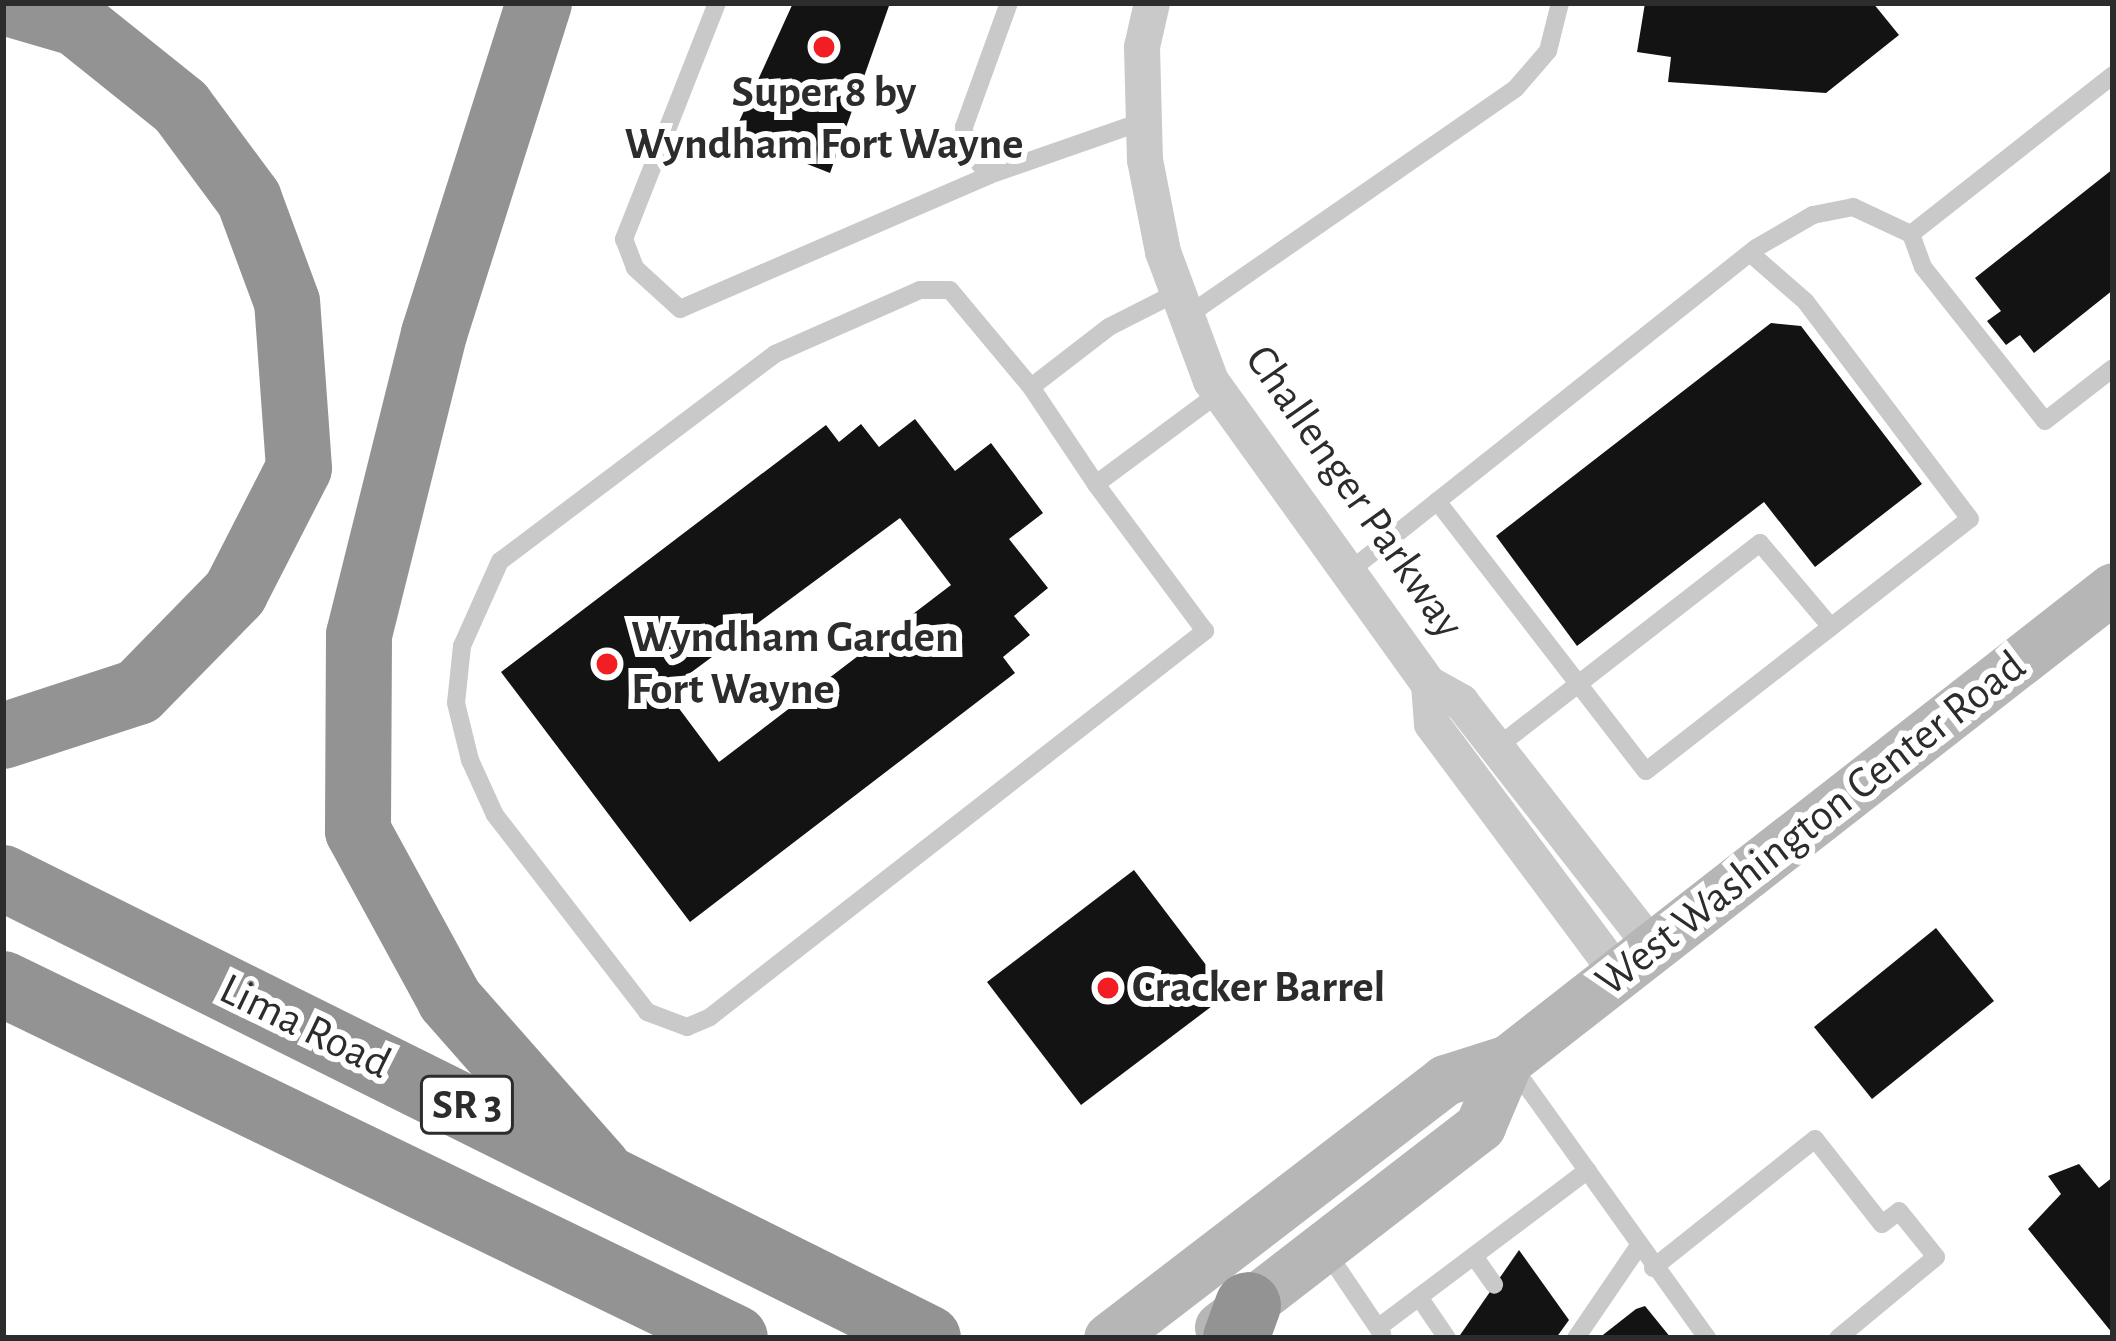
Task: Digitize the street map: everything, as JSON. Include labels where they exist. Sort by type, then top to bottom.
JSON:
[{"type":"highway","points":[[3,736],[137,692],[235,593],[299,468],[286,302],[249,199],[181,107],[76,23],[7,3]]},
{"type":"highway","points":[[538,3],[434,334],[358,635],[358,831],[450,1000],[599,1168]]},
{"type":"highway","name":"Lima Road","points":[[3,878],[599,1168],[928,1338]]},
{"type":"highway","name":"Lima Road","points":[[3,984],[716,1331]]},
{"type":"main road","name":"West Washington Center Road","points":[[1109,1338],[1445,1080],[1508,1060],[2113,588]]},
{"type":"main road","name":"West Washington Center Road","points":[[1230,1327],[1323,1247],[1480,1126],[1508,1060]]},
{"type":"street","name":"Challenger Parkway","points":[[1152,3],[1144,122],[1182,304],[1219,393],[1429,684],[1461,701],[1497,747],[1636,962]]},
{"type":"street","name":"Challenger Parkway","points":[[1429,684],[1432,724],[1636,962]]},
{"type":"lane","points":[[717,3],[624,239],[635,268],[680,310],[989,175],[1144,122]]},
{"type":"lane","points":[[989,175],[965,146],[964,127],[1009,3]]},
{"type":"lane","points":[[1031,387],[1109,327],[1182,304],[1516,88],[1548,51],[1560,3]]},
{"type":"lane","points":[[1911,234],[2113,75]]},
{"type":"lane","points":[[1347,573],[1750,254],[1814,215],[1853,207],[1911,234],[1923,267],[2045,421],[2113,368]]},
{"type":"lane","points":[[1437,501],[1646,771],[1970,519],[1804,301],[1750,254]]},
{"type":"lane","points":[[920,290],[950,290],[1031,387],[1096,484],[1205,631],[710,1017],[687,1027],[647,1012],[495,815],[470,760],[456,703],[478,594],[500,561],[775,354],[920,290]]},
{"type":"lane","points":[[1096,484],[1219,393]]},
{"type":"lane","points":[[1497,747],[1760,543],[1831,627]]},
{"type":"lane","points":[[1508,1060],[1707,1338]]},
{"type":"lane","points":[[1653,1268],[1815,1139],[1882,1224],[1899,1210],[1936,1257],[1838,1338]]},
{"type":"lane","points":[[1323,1247],[1382,1333],[1419,1297],[1588,1170]]},
{"type":"lane","points":[[1576,1338],[1638,1247]]},
{"type":"lane","points":[[1474,1256],[1494,1286]]},
{"type":"lane","points":[[1419,1297],[1447,1338]]},
{"type":"building","name":"Super 8 by Wyndham Fort Wayne","points":[[793,3],[890,3],[830,173],[733,135]]},
{"type":"building","points":[[1645,3],[1873,3],[1899,35],[1826,93],[1668,82],[1671,57],[1637,52]]},
{"type":"building","points":[[2113,169],[2113,290],[2034,353],[2020,335],[2006,345],[1987,321],[2001,311],[1975,278]]},
{"type":"building","points":[[1771,323],[1801,326],[1922,484],[1815,567],[1764,502],[1577,646],[1496,536]]},
{"type":"building","name":"Wyndham Garden Fort Wayne","points":[[915,419],[955,471],[991,443],[1043,513],[1009,539],[1048,588],[1014,616],[1030,635],[1003,657],[1015,673],[690,922],[501,672],[826,425],[839,442],[861,424],[879,447]],"holes":[[[900,518],[951,585],[719,762],[666,691]]]},
{"type":"building","name":"Cracker Barrel","points":[[1134,870],[1228,994],[1081,1105],[987,982]]},
{"type":"building","points":[[1936,928],[1994,1001],[1872,1099],[1814,1027]]},
{"type":"building","points":[[2079,1164],[2099,1188],[2113,1177],[2113,1334],[2028,1229],[2061,1194],[2048,1176]]},
{"type":"building","points":[[1519,1250],[1569,1320],[1556,1338],[1458,1338]]},
{"type":"building","points":[[1645,1306],[1671,1338],[1599,1338],[1636,1309]]},
{"type":"place","name":"Super 8 by Wyndham Fort Wayne","points":[[824,47]]},
{"type":"place","name":"Wyndham Garden Fort Wayne","points":[[607,664]]},
{"type":"place","name":"Cracker Barrel","points":[[1108,988]]}]
